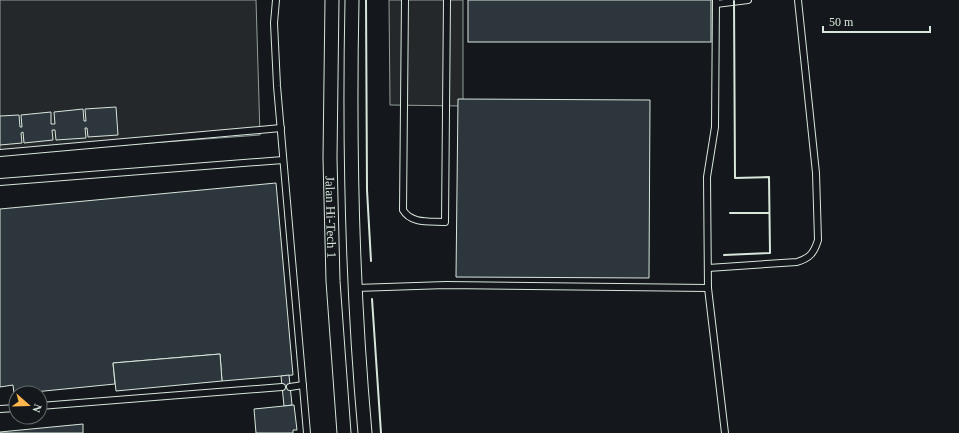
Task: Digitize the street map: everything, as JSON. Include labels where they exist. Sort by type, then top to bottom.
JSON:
[{"type":"street","name":"Jalan Hi-Tech 1","points":[[332,0],[330,158],[333,281],[344,433]]},
{"type":"street","name":"Jalan Hi-Tech 1","points":[[352,0],[350,116],[351,208],[364,433]]},
{"type":"lane","points":[[276,0],[274,23],[283,160],[307,433]]},
{"type":"lane","points":[[405,0],[403,210],[406,216],[413,219],[445,222],[447,0]]},
{"type":"lane","points":[[725,433],[708,288],[707,177],[715,127],[716,2],[748,0]]},
{"type":"lane","points":[[708,268],[797,262],[808,259],[815,251],[818,240],[816,172],[798,0]]},
{"type":"lane","points":[[0,153],[281,128]]},
{"type":"lane","points":[[0,182],[283,160]]},
{"type":"lane","points":[[356,288],[446,285],[708,288]]},
{"type":"lane","points":[[290,387],[303,385]]},
{"type":"lane","points":[[48,405],[282,387]]},
{"type":"shaded area","points":[[0,0],[256,0],[260,135],[0,154]]},
{"type":"shaded area","points":[[389,0],[463,0],[463,106],[390,105]]},
{"type":"building","points":[[468,0],[711,0],[711,42],[468,42]]},
{"type":"building","points":[[458,99],[650,100],[649,278],[456,277]]},
{"type":"building","points":[[116,107],[118,135],[88,137],[87,128],[85,128],[86,138],[56,140],[55,130],[52,130],[53,140],[24,143],[23,132],[21,133],[22,143],[0,145],[0,116],[19,115],[20,127],[22,127],[21,115],[51,112],[51,124],[55,124],[54,112],[83,109],[84,121],[86,121],[85,109]]},
{"type":"building","points":[[276,183],[293,375],[222,381],[220,354],[113,363],[115,384],[48,391],[48,385],[8,385],[0,387],[0,209]]},
{"type":"building","points":[[220,354],[222,381],[116,391],[113,363]]},
{"type":"building","points":[[289,375],[292,405],[284,406],[281,376]]},
{"type":"building","points":[[294,405],[297,430],[293,430],[293,433],[256,433],[254,409]]},
{"type":"building","points":[[83,424],[83,433],[0,433],[0,432]]},
{"type":"wall","points":[[366,0],[367,190],[371,261]]},
{"type":"wall","points":[[724,255],[770,253],[769,177],[735,178],[734,1]]},
{"type":"wall","points":[[730,213],[769,213]]},
{"type":"wall","points":[[372,299],[381,433]]}]
